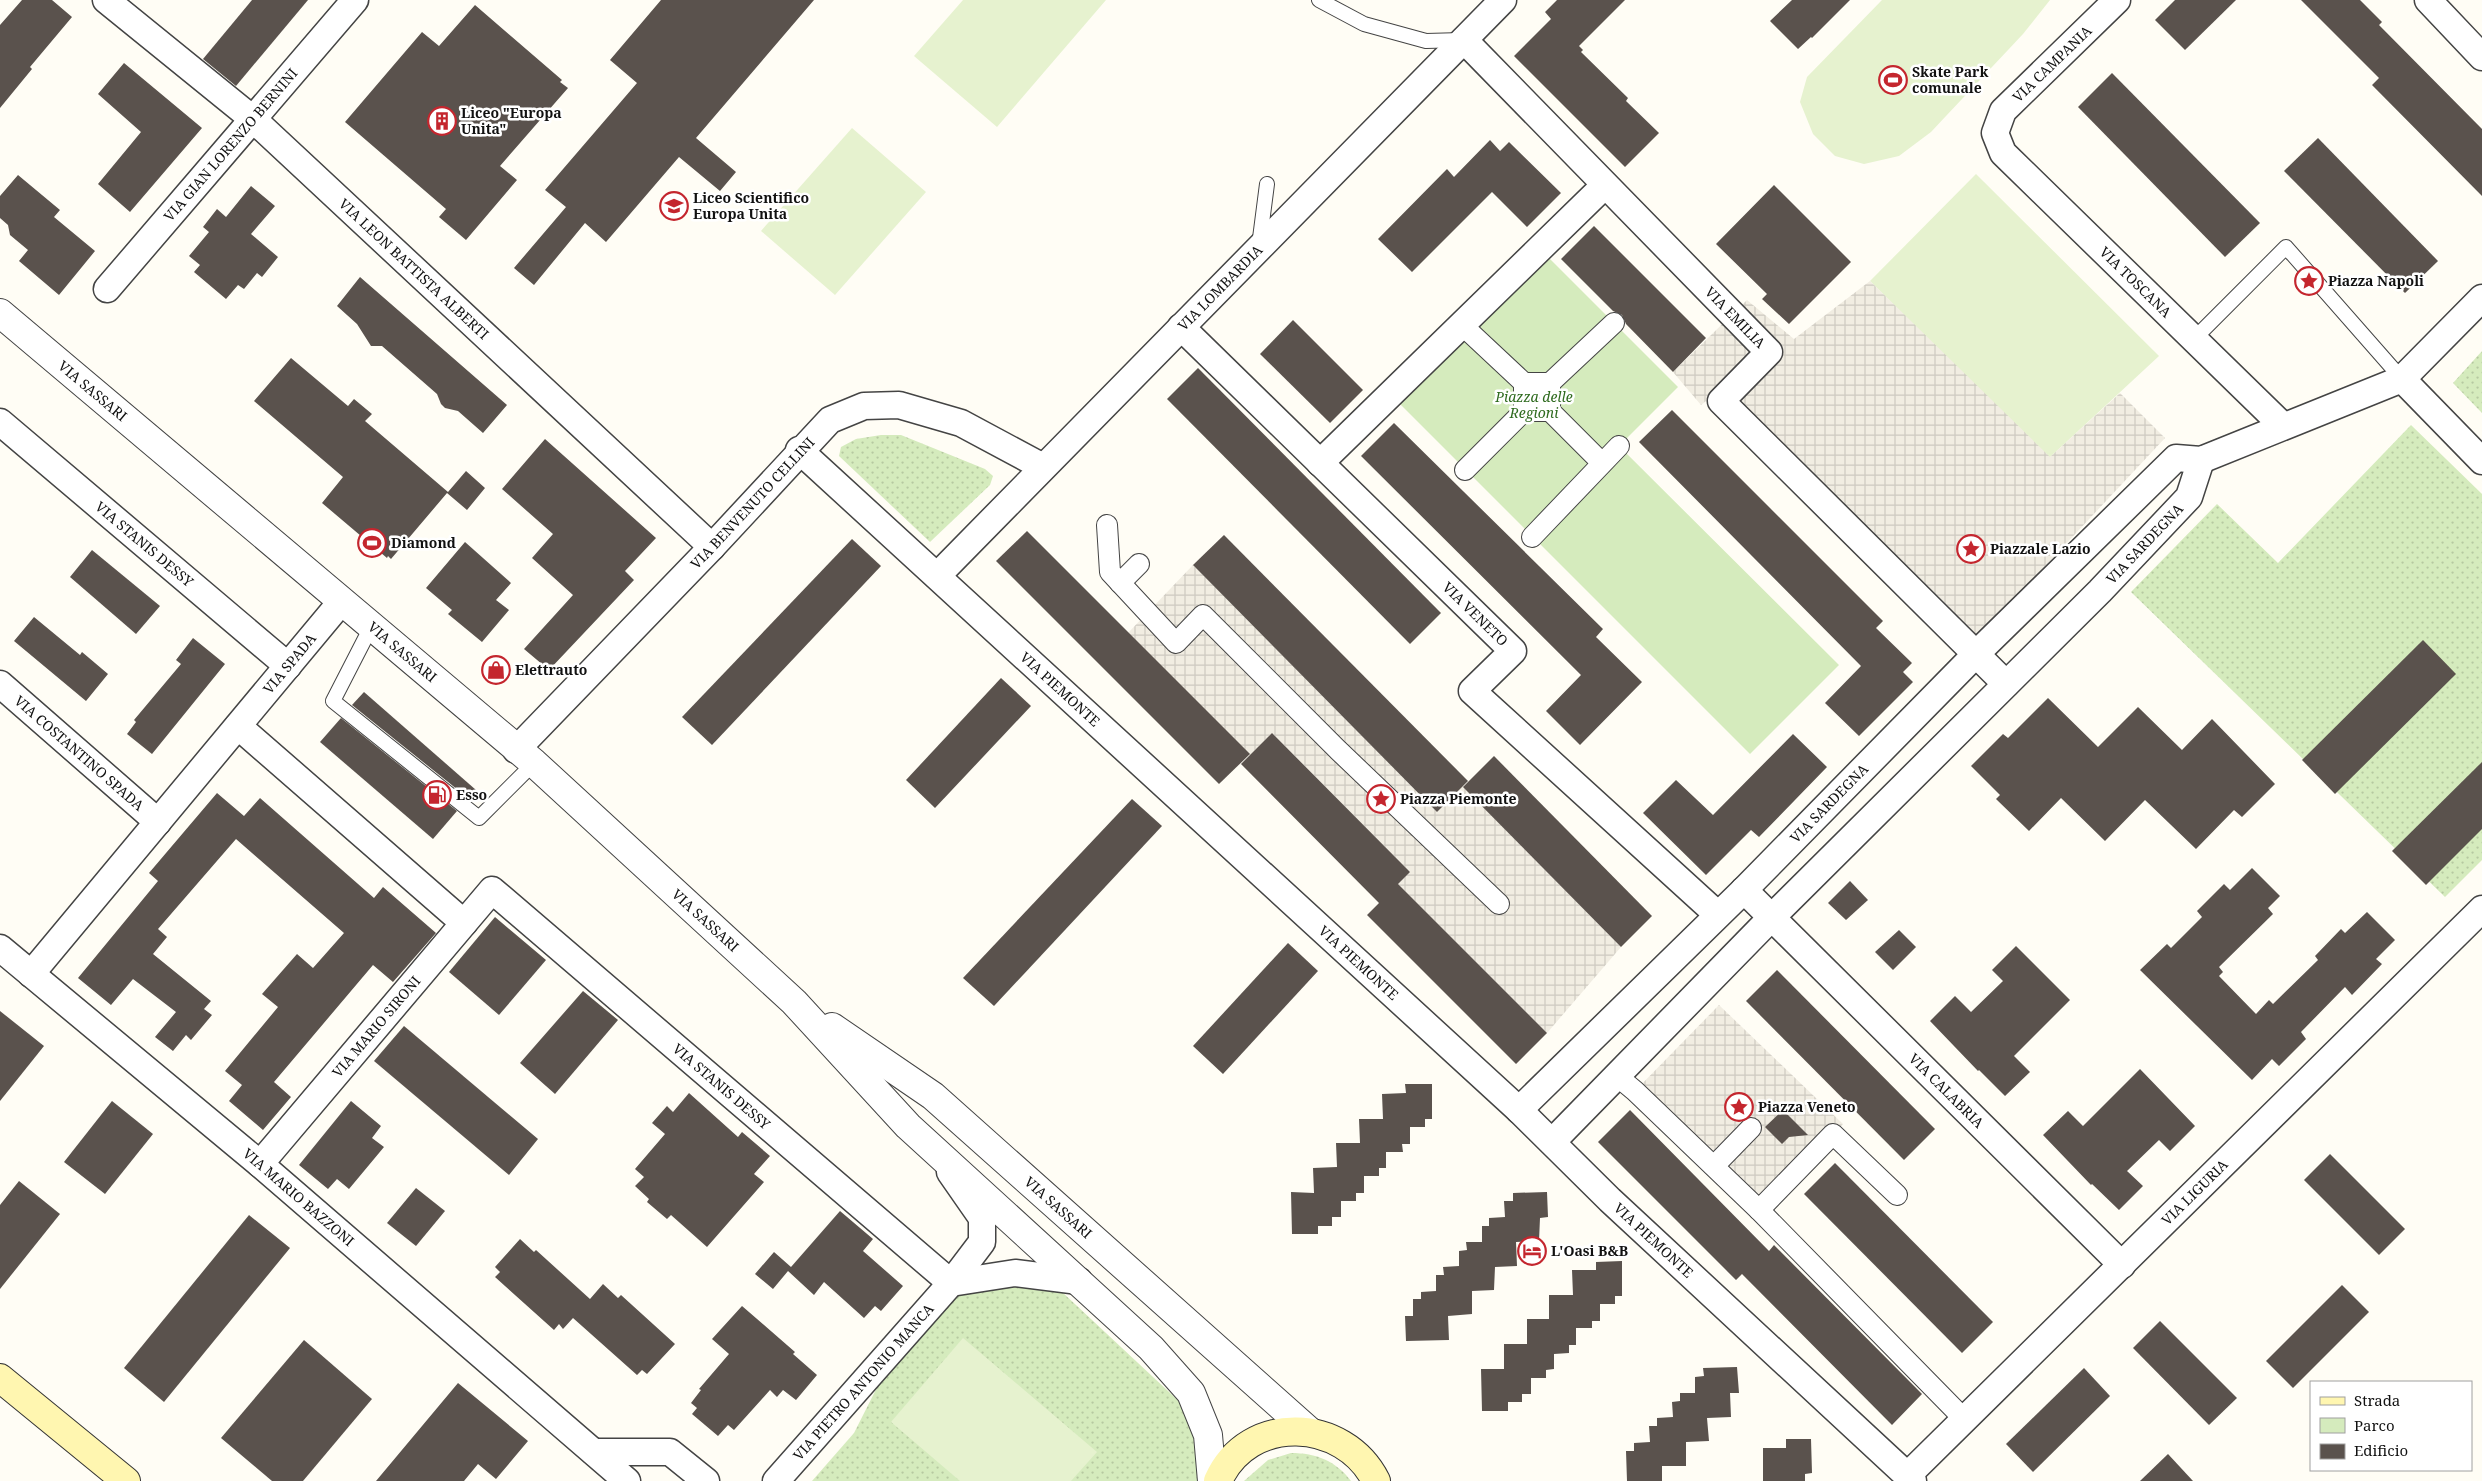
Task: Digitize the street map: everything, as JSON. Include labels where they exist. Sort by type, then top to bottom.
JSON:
[{"type":"main road","points":[[0,1378],[126,1481]]},
{"type":"main road","points":[[1218,1481],[1230,1462],[1242,1450],[1257,1440],[1274,1434],[1309,1432],[1324,1435],[1352,1450],[1363,1460],[1376,1481]]},
{"type":"street","name":"VIA LEON BATTISTA ALBERTI","points":[[106,0],[254,120],[712,547]]},
{"type":"street","name":"VIA GIAN LORENZO BERNINI","points":[[107,289],[355,0]]},
{"type":"street","name":"VIA LOMBARDIA","points":[[937,576],[1503,0]]},
{"type":"street","name":"VIA CAMPANIA","points":[[1995,132],[2003,112],[2117,0]]},
{"type":"street","points":[[2428,0],[2482,57]]},
{"type":"street","name":"VIA EMILIA","points":[[1464,40],[1769,352],[1721,402],[1977,653]]},
{"type":"street","name":"VIA TOSCANA","points":[[1995,132],[2003,152],[2283,426]]},
{"type":"street","points":[[1320,463],[1606,185]]},
{"type":"street","points":[[2201,460],[2402,380],[2482,298]]},
{"type":"street","name":"VIA SASSARI","points":[[0,313],[525,757],[794,1002],[908,1126],[1151,1348],[1191,1393],[1208,1435],[1212,1481]]},
{"type":"street","points":[[1462,325],[1524,383],[1550,383],[1614,323]]},
{"type":"street","name":"VIA VENETO","points":[[1181,327],[1513,651],[1472,690],[1717,914]]},
{"type":"street","points":[[2402,380],[2482,462]]},
{"type":"street","points":[[1524,383],[1524,411]]},
{"type":"street","points":[[1550,383],[1550,411]]},
{"type":"street","name":"VIA BENVENUTO CELLINI","points":[[525,757],[799,450],[830,420],[864,406],[899,405],[960,423],[1043,467]]},
{"type":"street","points":[[1465,470],[1524,411],[1550,411],[1602,463]]},
{"type":"street","name":"VIA STANIS DESSY","points":[[0,422],[288,666]]},
{"type":"street","points":[[1532,537],[1619,446]]},
{"type":"street","name":"VIA PIEMONTE","points":[[799,450],[1519,1110],[1610,1200],[1910,1479]]},
{"type":"street","name":"VIA SARDEGNA","points":[[1519,1110],[1717,914],[1744,890],[1977,653],[2161,470],[2176,458],[2201,460],[2190,497],[2100,591],[1772,917],[1552,1142]]},
{"type":"street","points":[[1106,525],[1110,572],[1176,643],[1204,615],[1338,750],[1499,904]]},
{"type":"street","points":[[1120,583],[1139,564]]},
{"type":"street","name":"VIA SPADA","points":[[238,726],[341,602]]},
{"type":"street","points":[[1977,653],[2006,684]]},
{"type":"street","name":"VIA COSTANTINO SPADA","points":[[0,684],[158,822]]},
{"type":"street","points":[[31,974],[238,726],[464,923]]},
{"type":"street","name":"VIA STANIS DESSY","points":[[492,890],[951,1283]]},
{"type":"street","name":"VIA MARIO SIRONI","points":[[260,1164],[492,890]]},
{"type":"street","points":[[1744,890],[1772,917]]},
{"type":"street","name":"VIA LIGURIA","points":[[1910,1479],[1965,1420],[2482,909]]},
{"type":"street","name":"VIA CALABRIA","points":[[1772,917],[2122,1265]]},
{"type":"street","name":"VIA MARIO BAZZONI","points":[[0,948],[260,1164],[627,1481]]},
{"type":"street","name":"VIA SASSARI","points":[[794,1002],[933,1096],[1309,1432]]},
{"type":"street","points":[[1617,1076],[1714,1166],[1965,1420]]},
{"type":"street","points":[[1714,1166],[1752,1128]]},
{"type":"street","points":[[1758,1210],[1833,1134],[1897,1195]]},
{"type":"street","name":"VIA PIETRO ANTONIO MANCA","points":[[776,1481],[951,1283],[982,1242],[982,1218],[936,1151]]},
{"type":"street","points":[[951,1283],[1015,1272],[1079,1281]]},
{"type":"street","points":[[594,1452],[670,1452],[706,1481]]},
{"type":"lane","points":[[1319,0],[1364,24],[1426,41],[1464,40]]},
{"type":"lane","points":[[1259,248],[1267,184]]},
{"type":"lane","points":[[2194,339],[2286,247],[2402,380]]},
{"type":"lane","points":[[371,628],[333,701],[479,818],[525,757]]},
{"type":"green space","points":[[963,0],[1106,0],[997,127],[914,56]]},
{"type":"green space","name":"Skate Park comunale","points":[[1882,0],[2050,0],[2023,34],[1931,132],[1899,156],[1864,164],[1835,156],[1813,134],[1800,102],[1807,77]]},
{"type":"green space","points":[[852,128],[926,192],[835,295],[761,231]]},
{"type":"green space","points":[[1976,174],[2159,356],[2048,459],[1870,281]]},
{"type":"green space","name":"Piazza delle Regioni","points":[[1548,257],[1678,387],[1619,446],[1839,665],[1750,754],[1400,404]]},
{"type":"green space","points":[[2482,351],[2482,413],[2453,383]]},
{"type":"green space","points":[[2411,425],[2482,494],[2482,860],[2445,897],[2131,592],[2217,504],[2278,563]]},
{"type":"green space","points":[[881,435],[901,435],[985,469],[993,476],[990,485],[930,542],[839,456],[841,447],[856,439]]},
{"type":"green space","points":[[1046,1277],[1183,1405],[1196,1433],[1199,1481],[812,1481],[854,1433],[901,1340],[951,1283]]},
{"type":"green space","points":[[963,1338],[1097,1452],[1071,1481],[960,1481],[891,1422]]},
{"type":"green space","points":[[1291,1453],[1309,1455],[1332,1463],[1351,1481],[1244,1481],[1268,1460]]},
{"type":"shaded area","name":"Piazzale Lazio","points":[[1870,281],[2050,457],[2120,393],[2165,438],[1975,641],[1720,390],[1701,405],[1673,372],[1747,300],[1794,339]]},
{"type":"shaded area","name":"Piazza Piemonte","points":[[1193,565],[1437,812],[1463,786],[1621,947],[1547,1033],[1398,884],[1410,872],[1272,733],[1250,755],[1128,633]]},
{"type":"shaded area","name":"Piazza Veneto","points":[[1719,1005],[1843,1124],[1759,1210],[1635,1091]]},
{"type":"building","points":[[22,0],[52,0],[72,17],[30,67],[32,69],[0,108],[0,25]]},
{"type":"building","points":[[252,0],[308,0],[236,86],[203,59]]},
{"type":"building","points":[[661,0],[814,0],[696,138],[736,172],[720,191],[679,157],[606,242],[585,223],[534,285],[514,268],[566,207],[545,190],[637,83],[610,60]]},
{"type":"building","points":[[1557,0],[1625,0],[1579,46],[1583,50],[1581,52],[1628,98],[1626,101],[1659,133],[1625,167],[1514,56],[1551,19],[1545,12]]},
{"type":"building","points":[[1792,0],[1850,0],[1812,38],[1798,49],[1770,21]]},
{"type":"building","points":[[2175,0],[2236,0],[2185,50],[2155,20]]},
{"type":"building","points":[[2301,0],[2360,0],[2382,22],[2379,25],[2482,129],[2482,196],[2372,85],[2379,78]]},
{"type":"building","points":[[475,5],[562,80],[560,82],[568,88],[500,166],[517,180],[466,240],[439,217],[446,209],[345,122],[422,32],[439,46]]},
{"type":"building","points":[[124,63],[202,128],[130,212],[98,184],[141,132],[98,94]]},
{"type":"building","points":[[2112,73],[2260,223],[2225,257],[2078,107]]},
{"type":"building","points":[[2318,138],[2438,261],[2405,293],[2284,171]]},
{"type":"building","points":[[1490,140],[1500,151],[1509,142],[1561,193],[1527,227],[1492,192],[1412,272],[1378,239],[1447,169],[1454,177]]},
{"type":"building","points":[[18,175],[60,210],[54,217],[95,251],[59,295],[19,261],[28,250],[10,235],[8,225],[0,218],[0,196]]},
{"type":"building","points":[[1774,185],[1851,262],[1789,324],[1762,299],[1767,294],[1716,244]]},
{"type":"building","points":[[251,186],[275,206],[251,234],[278,257],[262,277],[257,273],[244,289],[238,285],[226,299],[194,272],[200,265],[189,256],[209,232],[203,227],[217,209],[226,217]]},
{"type":"building","points":[[1594,226],[1706,338],[1673,372],[1626,324],[1622,315],[1613,311],[1561,259]]},
{"type":"building","points":[[360,277],[507,405],[483,433],[458,411],[445,408],[437,394],[382,346],[371,346],[357,324],[337,306]]},
{"type":"building","points":[[1293,320],[1363,390],[1330,423],[1260,354]]},
{"type":"building","points":[[291,358],[348,406],[354,399],[372,414],[365,421],[448,492],[466,471],[485,488],[467,510],[447,493],[391,559],[388,556],[387,558],[322,503],[343,477],[254,401]]},
{"type":"building","points":[[1198,368],[1441,613],[1410,644],[1167,399]]},
{"type":"building","points":[[1672,410],[1883,621],[1876,628],[1912,663],[1903,672],[1913,682],[1859,736],[1825,703],[1861,666],[1639,442]]},
{"type":"building","points":[[1394,423],[1603,629],[1596,637],[1642,682],[1580,745],[1546,711],[1581,675],[1361,456]]},
{"type":"building","points":[[545,439],[656,538],[625,571],[634,580],[549,670],[524,649],[573,595],[532,558],[553,534],[502,489]]},
{"type":"building","points":[[1027,531],[1250,754],[1219,784],[996,561]]},
{"type":"building","points":[[1224,535],[1468,781],[1437,812],[1193,565]]},
{"type":"building","points":[[852,539],[881,566],[712,745],[682,717]]},
{"type":"building","points":[[465,542],[511,583],[496,600],[509,610],[482,642],[448,614],[452,610],[426,588]]},
{"type":"building","points":[[92,550],[160,606],[136,634],[70,577]]},
{"type":"building","points":[[34,617],[80,655],[82,652],[108,674],[86,701],[14,641]]},
{"type":"building","points":[[193,638],[225,664],[152,754],[127,734],[136,722],[134,720],[181,664],[176,660]]},
{"type":"building","points":[[2423,640],[2456,674],[2335,794],[2302,760]]},
{"type":"building","points":[[1001,678],[1031,706],[935,808],[906,780]]},
{"type":"building","points":[[364,692],[476,790],[468,798],[352,705]]},
{"type":"building","points":[[2048,698],[2098,747],[2138,707],[2182,750],[2212,719],[2275,784],[2242,817],[2234,810],[2196,849],[2145,800],[2105,841],[2061,798],[2029,831],[1996,799],[2000,795],[1971,766],[2003,734],[2008,738]]},
{"type":"building","points":[[341,718],[457,811],[433,839],[320,742]]},
{"type":"building","points":[[1272,733],[1410,872],[1398,884],[1547,1033],[1516,1064],[1367,915],[1379,903],[1241,764]]},
{"type":"building","points":[[1793,734],[1827,767],[1759,837],[1751,830],[1706,875],[1643,813],[1676,780],[1713,815]]},
{"type":"building","points":[[1494,756],[1652,916],[1621,947],[1463,787]]},
{"type":"building","points":[[2482,762],[2482,829],[2426,885],[2392,851]]},
{"type":"building","points":[[217,793],[244,816],[260,798],[374,898],[383,887],[436,933],[393,982],[373,965],[274,1082],[291,1097],[263,1130],[229,1101],[242,1085],[225,1071],[278,1007],[262,994],[297,954],[313,968],[344,933],[236,839],[158,929],[167,937],[153,954],[211,1001],[204,1009],[212,1015],[191,1040],[186,1035],[173,1051],[155,1037],[176,1012],[133,979],[111,1005],[78,978],[158,881],[149,873]]},
{"type":"building","points":[[1132,799],[1162,826],[994,1006],[963,978]]},
{"type":"building","points":[[2252,868],[2280,896],[2268,908],[2273,914],[2219,967],[2223,972],[2219,976],[2256,1014],[2269,1000],[2273,1004],[2318,960],[2315,956],[2341,929],[2345,933],[2367,912],[2395,940],[2376,959],[2382,964],[2352,995],[2345,987],[2301,1032],[2306,1039],[2279,1066],[2272,1059],[2252,1080],[2140,970],[2167,944],[2171,948],[2202,917],[2197,911],[2224,884],[2230,890]]},
{"type":"building","points":[[1850,881],[1868,900],[1846,920],[1828,903]]},
{"type":"building","points":[[495,917],[546,960],[499,1015],[449,972]]},
{"type":"building","points":[[1899,930],[1916,947],[1893,970],[1875,952]]},
{"type":"building","points":[[1288,943],[1318,971],[1223,1074],[1193,1046]]},
{"type":"building","points":[[2016,946],[2070,1000],[2014,1056],[2030,1072],[2005,1096],[1930,1021],[1955,996],[1971,1012],[2003,981],[1992,970]]},
{"type":"building","points":[[1777,970],[1935,1129],[1904,1160],[1746,1001]]},
{"type":"building","points":[[583,991],[618,1020],[555,1094],[520,1063]]},
{"type":"building","points":[[0,1011],[44,1046],[0,1101]]},
{"type":"building","points":[[404,1026],[538,1139],[509,1175],[374,1061]]},
{"type":"building","points":[[2140,1069],[2195,1126],[2170,1151],[2159,1140],[2127,1171],[2143,1186],[2119,1210],[2091,1185],[2043,1135],[2068,1111],[2083,1126]]},
{"type":"building","points":[[1405,1084],[1432,1084],[1432,1119],[1425,1119],[1425,1127],[1410,1127],[1410,1144],[1402,1144],[1403,1152],[1386,1152],[1386,1168],[1379,1168],[1379,1176],[1364,1176],[1364,1193],[1356,1193],[1356,1201],[1341,1201],[1341,1217],[1332,1217],[1332,1226],[1318,1226],[1318,1234],[1292,1234],[1291,1192],[1314,1193],[1313,1168],[1337,1167],[1336,1143],[1360,1143],[1359,1119],[1383,1119],[1382,1094],[1406,1093]]},
{"type":"building","points":[[689,1093],[738,1137],[742,1132],[770,1156],[754,1174],[764,1182],[707,1247],[671,1215],[667,1219],[647,1202],[649,1199],[635,1186],[644,1177],[635,1169],[665,1134],[652,1123],[667,1106],[673,1112]]},
{"type":"building","points":[[112,1101],[153,1134],[105,1194],[64,1162]]},
{"type":"building","points":[[351,1101],[381,1126],[372,1138],[384,1147],[349,1189],[337,1179],[328,1189],[299,1165]]},
{"type":"building","points":[[1630,1110],[1769,1251],[1774,1245],[1922,1394],[1892,1425],[1742,1274],[1736,1280],[1598,1142]]},
{"type":"building","points":[[1783,1110],[1808,1135],[1789,1137],[1782,1144],[1765,1127]]},
{"type":"building","points":[[2330,1154],[2405,1229],[2379,1255],[2304,1180]]},
{"type":"building","points":[[1835,1163],[1993,1322],[1962,1353],[1804,1194]]},
{"type":"building","points":[[19,1181],[60,1214],[0,1289],[0,1205]]},
{"type":"building","points":[[416,1188],[445,1211],[416,1246],[387,1223]]},
{"type":"building","points":[[1547,1192],[1548,1217],[1540,1218],[1539,1241],[1516,1242],[1517,1266],[1495,1267],[1494,1290],[1472,1291],[1472,1314],[1448,1316],[1449,1340],[1406,1341],[1405,1316],[1413,1316],[1413,1299],[1421,1299],[1421,1292],[1436,1291],[1436,1275],[1444,1275],[1443,1267],[1459,1266],[1459,1251],[1467,1250],[1466,1242],[1482,1242],[1482,1226],[1489,1226],[1489,1218],[1505,1217],[1504,1201],[1513,1201],[1513,1193]]},
{"type":"building","points":[[840,1211],[873,1239],[863,1251],[903,1286],[881,1311],[875,1306],[864,1318],[824,1282],[814,1295],[788,1271],[773,1289],[755,1274],[774,1252],[791,1267]]},
{"type":"building","points":[[249,1215],[290,1248],[164,1402],[124,1368]]},
{"type":"building","points":[[520,1239],[534,1252],[536,1250],[590,1299],[603,1284],[618,1298],[621,1295],[675,1344],[647,1374],[642,1370],[637,1375],[573,1318],[563,1329],[559,1324],[554,1330],[495,1277],[500,1272],[495,1267]]},
{"type":"building","points":[[1622,1261],[1622,1296],[1615,1296],[1615,1304],[1600,1304],[1600,1321],[1592,1321],[1592,1328],[1576,1328],[1576,1345],[1569,1345],[1569,1353],[1554,1354],[1554,1369],[1546,1370],[1546,1378],[1531,1378],[1531,1394],[1522,1394],[1522,1402],[1508,1402],[1508,1411],[1482,1411],[1481,1369],[1504,1369],[1504,1344],[1527,1344],[1527,1319],[1549,1319],[1549,1295],[1573,1295],[1572,1270],[1596,1270],[1596,1262]]},
{"type":"building","points":[[2342,1285],[2369,1312],[2293,1388],[2266,1361]]},
{"type":"building","points":[[742,1306],[795,1352],[793,1354],[817,1375],[796,1400],[783,1390],[777,1397],[770,1390],[734,1430],[728,1425],[718,1436],[692,1414],[697,1408],[691,1403],[701,1390],[699,1389],[729,1354],[712,1339]]},
{"type":"building","points":[[2160,1321],[2237,1398],[2209,1425],[2133,1348]]},
{"type":"building","points":[[304,1340],[372,1399],[303,1481],[272,1481],[221,1438]]},
{"type":"building","points":[[1737,1367],[1739,1393],[1730,1393],[1731,1417],[1707,1418],[1709,1441],[1686,1442],[1686,1466],[1662,1466],[1662,1481],[1627,1481],[1626,1451],[1634,1451],[1634,1443],[1650,1442],[1649,1426],[1657,1426],[1657,1418],[1673,1417],[1672,1402],[1680,1401],[1680,1393],[1695,1393],[1695,1377],[1704,1376],[1703,1368]]},
{"type":"building","points":[[2084,1368],[2110,1396],[2033,1472],[2006,1444]]},
{"type":"building","points":[[458,1383],[528,1441],[496,1479],[478,1464],[464,1481],[376,1481]]},
{"type":"building","points":[[1786,1439],[1811,1439],[1812,1473],[1805,1474],[1805,1481],[1763,1481],[1763,1448],[1786,1448]]},
{"type":"building","points":[[2168,1454],[2193,1481],[2140,1481]]},
{"type":"place","name":"Skate Park comunale","points":[[1893,80]]},
{"type":"place","name":"Liceo \"Europa Unita\"","points":[[442,121]]},
{"type":"place","name":"Liceo Scientifico Europa Unita","points":[[674,206]]},
{"type":"place","name":"Piazza Napoli","points":[[2309,281]]},
{"type":"place","name":"Diamond","points":[[372,543]]},
{"type":"place","name":"Piazzale Lazio","points":[[1971,549]]},
{"type":"place","name":"Elettrauto","points":[[496,670]]},
{"type":"place","name":"Esso","points":[[437,795]]},
{"type":"place","name":"Piazza Piemonte","points":[[1381,799]]},
{"type":"place","name":"Piazza Veneto","points":[[1739,1107]]},
{"type":"place","name":"L'Oasi B&B","points":[[1532,1251]]}]
